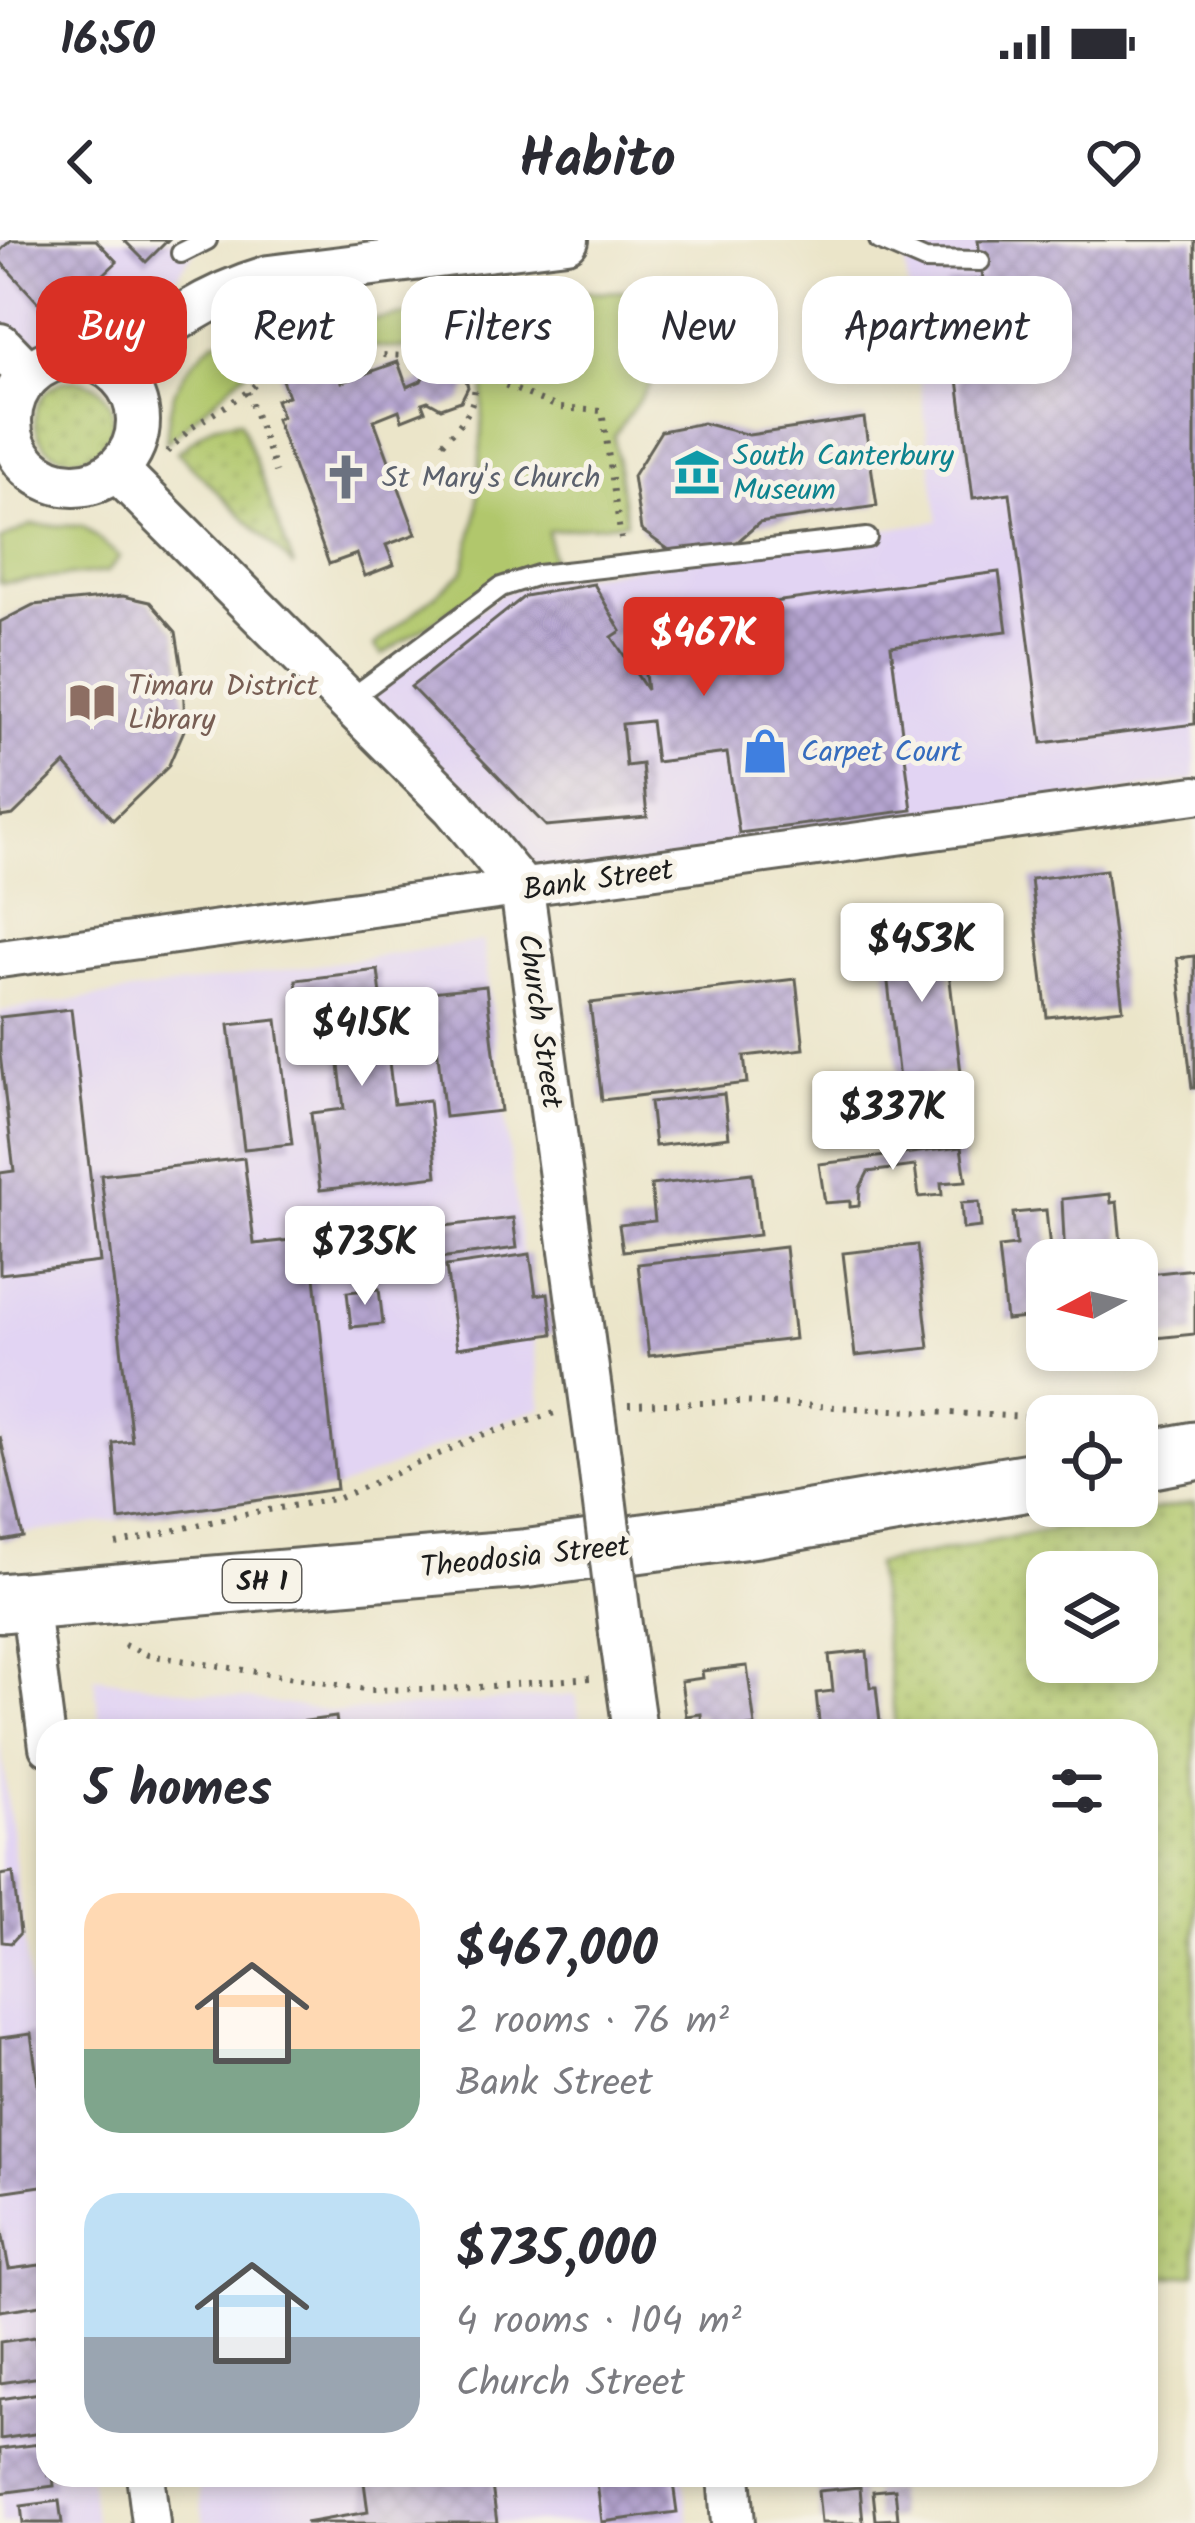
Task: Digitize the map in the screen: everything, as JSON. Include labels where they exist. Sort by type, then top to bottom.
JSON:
[{"type":"highway","points":[[1158,1458],[1195,1451]]},
{"type":"highway","name":"Theodosia Street","points":[[14,1602],[523,1559],[757,1528],[1026,1483]]},
{"type":"street","points":[[187,311],[207,300],[346,252],[567,240]]},
{"type":"street","points":[[15,360],[8,456],[61,485],[100,481],[131,453],[138,433],[138,411],[126,384]]},
{"type":"street","name":"Church Street","points":[[117,470],[454,807],[522,890],[632,1719]]},
{"type":"street","name":"Bank Street","points":[[0,959],[1195,795]]},
{"type":"street","points":[[14,1602],[41,1719]]},
{"type":"street","points":[[146,2487],[151,2523]]},
{"type":"street","points":[[730,2487],[733,2523]]},
{"type":"lane","points":[[181,253],[207,240]]},
{"type":"lane","points":[[879,240],[925,260],[980,261]]},
{"type":"lane","points":[[349,700],[500,587],[538,575],[867,538]]},
{"type":"path","points":[[167,452],[191,428],[247,392],[280,362],[322,347],[401,356]]},
{"type":"path","points":[[443,443],[467,417],[476,398],[476,384]]},
{"type":"path","points":[[502,384],[560,408],[602,411],[625,566]]},
{"type":"path","points":[[247,392],[276,472]]},
{"type":"path","points":[[107,1546],[339,1498],[482,1435],[592,1405],[740,1402],[1026,1417]]},
{"type":"path","points":[[124,1645],[148,1654],[371,1690],[466,1688],[624,1654]]},
{"type":"shaded area","points":[[0,240],[202,240],[177,276],[36,276],[36,351],[29,353],[0,324]]},
{"type":"shaded area","points":[[902,240],[1195,240],[1195,780],[557,878],[499,840],[367,693],[501,594],[539,582],[938,521],[920,384],[1072,384],[1072,276],[907,276]]},
{"type":"shaded area","points":[[483,941],[542,1408],[337,1489],[0,1537],[0,1011]]},
{"type":"shaded area","points":[[94,1677],[338,1712],[576,1695],[579,1719],[99,1719]]},
{"type":"shaded area","points":[[0,1738],[36,2034],[36,2487],[91,2487],[95,2523],[0,2523]]},
{"type":"shaded area","points":[[199,2487],[684,2487],[689,2523],[204,2523]]},
{"type":"green space","points":[[618,291],[618,384],[650,384],[614,436],[626,522],[548,531],[552,560],[503,576],[382,655],[374,646],[463,572],[477,512],[483,384],[594,384],[594,292]]},
{"type":"green space","points":[[401,316],[401,348],[377,347],[377,319]]},
{"type":"green space","points":[[211,344],[211,384],[232,384],[166,443],[177,386],[187,384],[191,364]]},
{"type":"green space","points":[[57,384],[91,384],[110,404],[110,434],[89,455],[59,455],[38,434],[38,404]]},
{"type":"green space","points":[[240,420],[294,567],[177,452],[213,425]]},
{"type":"green space","points":[[31,525],[83,526],[120,557],[107,572],[0,583],[0,540]]},
{"type":"green space","points":[[1195,1502],[1195,2274],[1158,2279],[1158,1719],[894,1719],[875,1564],[1066,1527],[1158,1527],[1158,1509]]},
{"type":"building","points":[[11,240],[96,240],[117,262],[102,276],[36,276],[36,300],[0,261],[0,251]]},
{"type":"building","points":[[124,240],[168,240],[146,262]]},
{"type":"building","points":[[978,240],[1195,240],[1195,724],[1042,743],[1010,493],[973,498],[959,384],[1072,384],[1072,276],[983,276]]},
{"type":"building","name":"St Mary's Church","points":[[398,362],[401,384],[407,387],[467,384],[461,401],[441,408],[428,401],[422,403],[425,411],[402,420],[399,410],[374,420],[416,534],[386,545],[394,565],[365,576],[357,554],[329,564],[276,419],[282,417],[276,400],[288,396],[284,384],[377,384],[377,370]]},
{"type":"building","points":[[864,418],[877,506],[759,523],[727,551],[679,557],[641,530],[633,476],[661,431],[703,423],[749,435]]},
{"type":"building","points":[[999,572],[1007,631],[891,646],[912,810],[739,833],[727,753],[656,762],[651,721],[622,724],[626,766],[642,764],[647,817],[546,826],[411,687],[525,596],[594,584],[621,631],[612,637],[647,690],[638,620]]},
{"type":"building","name":"Timaru District Library","points":[[123,596],[150,602],[176,632],[185,728],[168,767],[113,820],[65,764],[13,815],[0,817],[0,622],[33,605]]},
{"type":"building","points":[[1106,870],[1123,1009],[1047,1017],[1031,879]]},
{"type":"building","points":[[944,930],[961,1073],[899,1080],[883,938]]},
{"type":"building","points":[[1195,956],[1195,1088],[1192,1088],[1177,958]]},
{"type":"building","points":[[378,970],[394,1104],[429,1100],[437,1176],[320,1190],[311,1113],[344,1109],[337,1047],[304,1051],[296,980]]},
{"type":"building","points":[[796,979],[804,1049],[744,1056],[747,1083],[602,1100],[590,1003]]},
{"type":"building","points":[[486,986],[501,1111],[445,1117],[431,992]]},
{"type":"building","points":[[71,1009],[100,1262],[0,1274],[0,1173],[14,1171],[0,1017]]},
{"type":"building","points":[[277,1020],[292,1144],[244,1149],[229,1025]]},
{"type":"building","points":[[724,1094],[729,1137],[655,1146],[650,1102]]},
{"type":"building","points":[[961,1147],[966,1181],[941,1183],[942,1195],[919,1197],[915,1166],[868,1172],[860,1188],[859,1206],[850,1207],[850,1201],[825,1203],[819,1164]]},
{"type":"building","points":[[244,1158],[254,1244],[311,1238],[337,1489],[119,1520],[113,1443],[132,1441],[101,1175]]},
{"type":"building","points":[[752,1173],[759,1235],[623,1251],[619,1225],[655,1221],[651,1185]]},
{"type":"building","points":[[1110,1194],[1111,1203],[1117,1202],[1121,1239],[1064,1239],[1062,1199]]},
{"type":"building","points":[[979,1202],[981,1227],[963,1229],[961,1203]]},
{"type":"building","points":[[1046,1210],[1049,1239],[1026,1239],[1026,1318],[1006,1320],[998,1248],[1016,1246],[1013,1213]]},
{"type":"building","points":[[513,1218],[517,1248],[423,1260],[419,1229]]},
{"type":"building","points":[[409,1241],[412,1266],[325,1276],[322,1251]]},
{"type":"building","points":[[917,1245],[929,1348],[855,1356],[843,1253]]},
{"type":"building","points":[[785,1247],[795,1339],[649,1356],[638,1264]]},
{"type":"building","points":[[530,1254],[536,1295],[548,1293],[553,1334],[457,1348],[446,1266]]},
{"type":"building","points":[[1195,1269],[1195,1334],[1158,1338],[1158,1273]]},
{"type":"building","points":[[379,1289],[383,1324],[351,1327],[347,1292]]},
{"type":"building","points":[[0,1436],[23,1537],[2,1541],[0,1530]]},
{"type":"building","points":[[867,1651],[870,1687],[876,1687],[880,1719],[819,1719],[816,1693],[833,1691],[829,1655]]},
{"type":"building","points":[[747,1666],[754,1719],[686,1716],[681,1681],[703,1678],[702,1671]]},
{"type":"building","points":[[13,1873],[20,1933],[11,1943],[2,1942],[0,1875]]},
{"type":"building","points":[[31,2034],[36,2070],[36,2187],[0,2192],[0,2038]]},
{"type":"building","points":[[0,2221],[9,2269],[36,2266],[36,2306],[0,2311]]},
{"type":"building","points":[[35,2337],[36,2378],[0,2383],[0,2342]]},
{"type":"building","points":[[36,2394],[36,2434],[0,2439],[0,2399]]},
{"type":"building","points":[[36,2444],[36,2487],[46,2487],[0,2493],[0,2449]]},
{"type":"building","points":[[365,2487],[492,2487],[497,2523],[305,2523],[368,2512]]},
{"type":"building","points":[[598,2487],[674,2487],[677,2512],[602,2522]]},
{"type":"building","points":[[860,2487],[863,2523],[821,2523],[818,2491]]},
{"type":"building","points":[[895,2489],[898,2519],[876,2520],[873,2491]]},
{"type":"building","points":[[59,2501],[62,2523],[23,2523],[21,2506]]},
{"type":"place","name":"South Canterbury Museum","points":[[697,472]]},
{"type":"place","name":"St Mary's Church","points":[[346,477]]},
{"type":"place","name":"Timaru District Library","points":[[92,702]]},
{"type":"place","name":"Carpet Court","points":[[765,751]]}]
